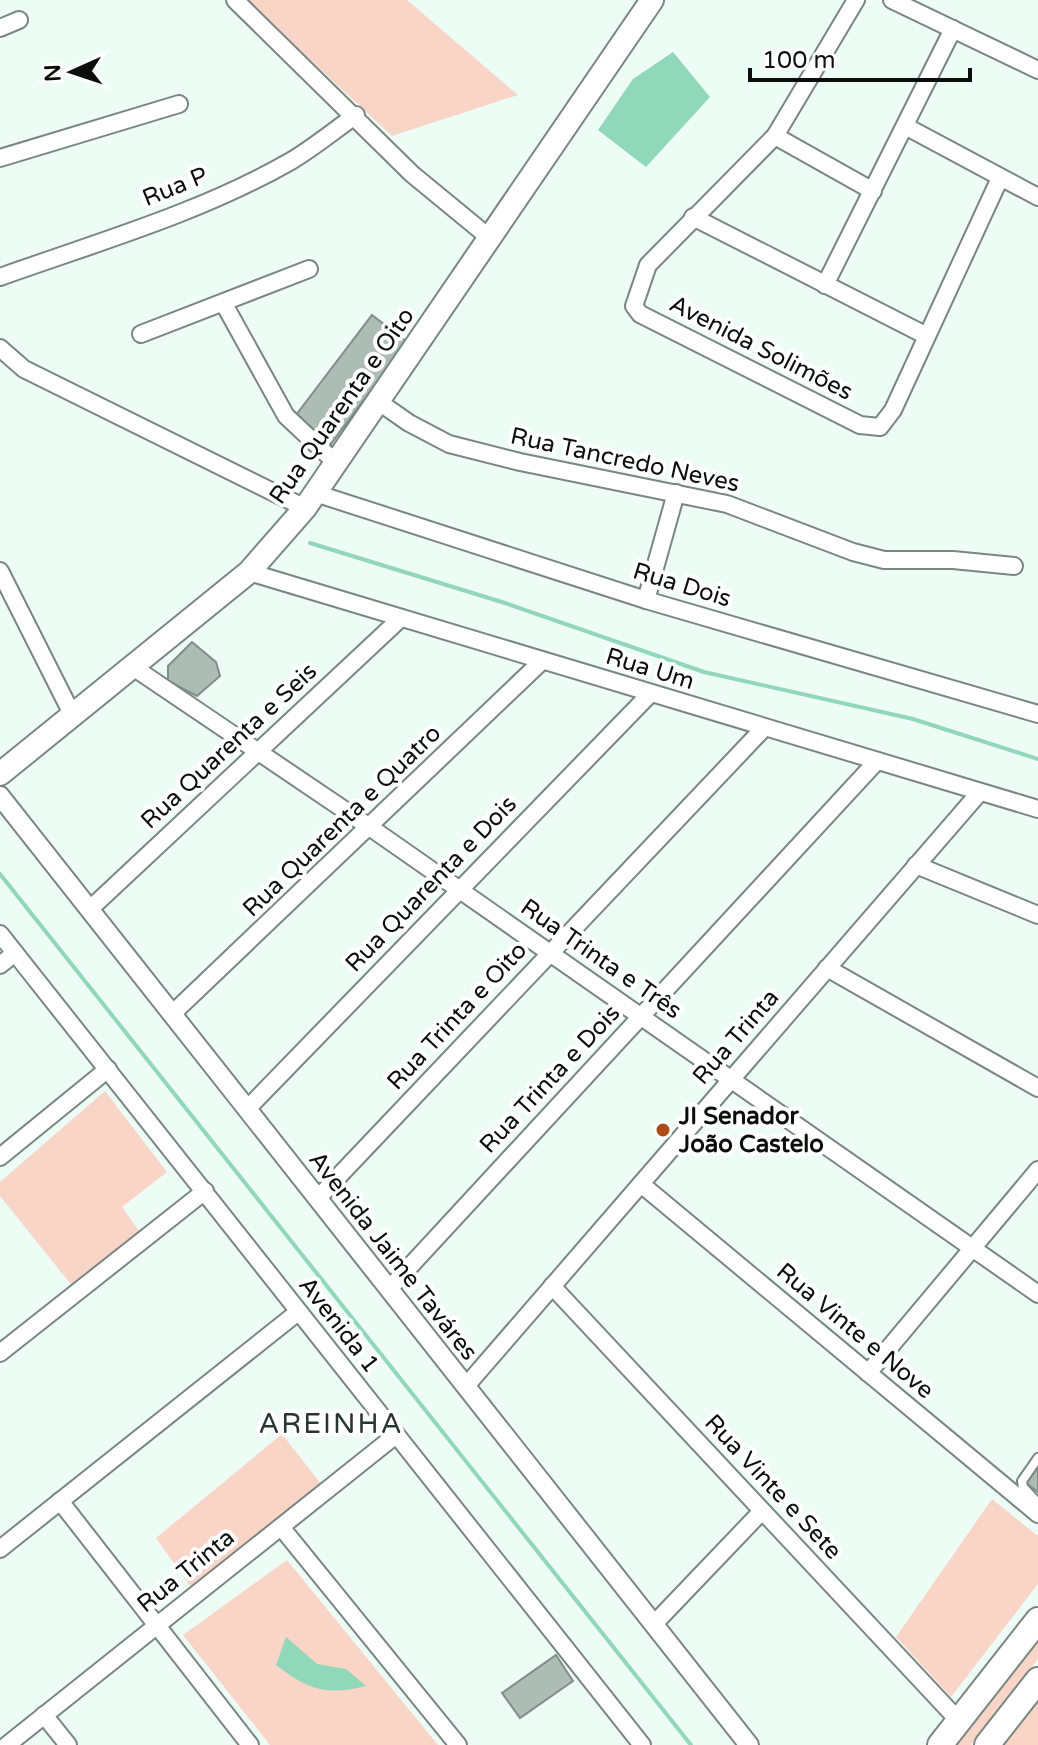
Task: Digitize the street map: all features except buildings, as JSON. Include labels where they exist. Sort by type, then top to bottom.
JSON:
[{"type":"main road","name":"Rua Quarenta e Oito","points":[[0,774],[249,572],[310,501],[376,400],[491,239],[652,0]]},
{"type":"main road","points":[[940,1745],[1038,1620]]},
{"type":"main road","points":[[987,1745],[1038,1680]]},
{"type":"street","points":[[235,0],[356,115],[412,174],[491,239]]},
{"type":"street","name":"Avenida Solimões","points":[[856,0],[775,136],[648,265],[635,297],[634,306],[640,314],[860,425],[874,429],[884,425],[893,410],[1000,178]]},
{"type":"street","points":[[892,0],[1038,70]]},
{"type":"street","points":[[0,28],[19,20]]},
{"type":"street","points":[[825,285],[953,29]]},
{"type":"street","points":[[0,158],[179,104]]},
{"type":"street","name":"Rua P","points":[[0,277],[181,213],[239,187],[292,160],[356,115]]},
{"type":"street","points":[[905,126],[1038,197]]},
{"type":"street","points":[[775,136],[873,191]]},
{"type":"street","points":[[693,217],[925,335]]},
{"type":"street","points":[[141,334],[309,269]]},
{"type":"street","points":[[224,304],[286,416],[335,462]]},
{"type":"street","name":"Rua Dois","points":[[0,348],[6,356],[35,375],[310,501],[1038,714]]},
{"type":"street","name":"Rua Tancredo Neves","points":[[376,400],[409,423],[449,444],[520,462],[727,504],[823,542],[884,560],[953,560],[1014,566]]},
{"type":"street","points":[[646,600],[676,493]]},
{"type":"street","points":[[0,571],[73,716]]},
{"type":"street","name":"Rua Um","points":[[249,572],[1038,809]]},
{"type":"street","name":"Rua Quarenta e Seis","points":[[90,909],[401,618]]},
{"type":"street","name":"Rua Quarenta e Quatro","points":[[172,1014],[371,828],[542,661]]},
{"type":"street","name":"Rua Trinta e Três","points":[[133,667],[460,889],[1038,1294]]},
{"type":"street","name":"Rua Quarenta e Dois","points":[[247,1109],[650,694]]},
{"type":"street","name":"Rua Trinta e Oito","points":[[318,1198],[764,728]]},
{"type":"street","name":"Rua Trinta e Dois","points":[[389,1289],[877,761]]},
{"type":"street","name":"Rua Trinta","points":[[466,1386],[980,792]]},
{"type":"street","name":"Avenida Jaime Taváres","points":[[0,796],[749,1745]]},
{"type":"street","points":[[916,865],[1038,915]]},
{"type":"street","name":"Avenida 1","points":[[0,934],[642,1745]]},
{"type":"street","points":[[0,965],[15,953]]},
{"type":"street","points":[[827,968],[1038,1088]]},
{"type":"street","points":[[0,1157],[108,1069]]},
{"type":"street","points":[[868,1373],[1038,1170]]},
{"type":"street","name":"Rua Vinte e Nove","points":[[641,1184],[1038,1514]]},
{"type":"street","points":[[0,1353],[205,1191]]},
{"type":"street","name":"Rua Vinte e Sete","points":[[552,1286],[959,1721]]},
{"type":"street","points":[[0,1549],[298,1312]]},
{"type":"street","name":"Rua Trinta","points":[[7,1745],[396,1435]]},
{"type":"street","points":[[60,1501],[250,1745]]},
{"type":"street","points":[[654,1624],[762,1511]]},
{"type":"street","points":[[281,1527],[458,1745]]},
{"type":"street","points":[[44,1715],[68,1745]]},
{"type":"lane","points":[[1038,1458],[1022,1481],[1023,1487],[1038,1503]]},
{"type":"shaded area","points":[[246,0],[407,0],[518,95],[392,136]]},
{"type":"shaded area","points":[[673,52],[710,97],[646,167],[598,130],[633,79]]},
{"type":"shaded area","points":[[105,1091],[167,1172],[122,1207],[139,1231],[73,1287],[0,1196],[0,1182]]},
{"type":"shaded area","points":[[282,1434],[321,1484],[191,1587],[156,1538]]},
{"type":"shaded area","points":[[992,1499],[1038,1536],[1038,1584],[951,1697],[896,1637]]},
{"type":"shaded area","points":[[287,1560],[438,1745],[270,1745],[183,1635]]},
{"type":"shaded area","points":[[1038,1636],[1038,1659],[971,1745],[953,1745]]},
{"type":"shaded area","points":[[286,1637],[317,1664],[346,1669],[366,1686],[329,1690],[318,1689],[298,1680],[276,1665]]},
{"type":"shaded area","points":[[1038,1699],[1038,1745],[1002,1745]]},
{"type":"waterway","points":[[310,543],[505,603],[704,672],[913,719],[1038,759]]},
{"type":"waterway","points":[[0,874],[691,1745]]},
{"type":"place","name":"JI Senador João Castelo","points":[[663,1130]]},
{"type":"district","name":"AREINHA","points":[[331,1424]]}]
